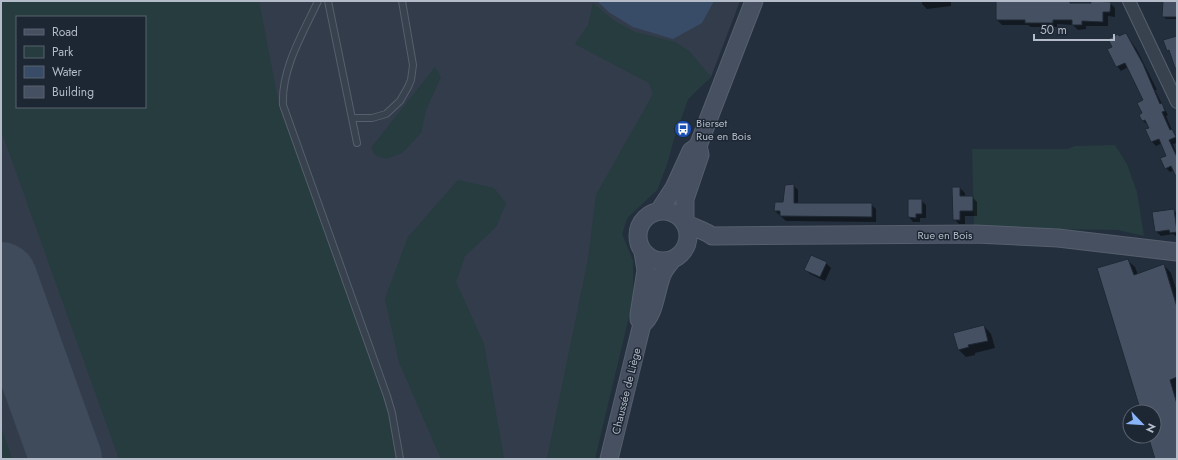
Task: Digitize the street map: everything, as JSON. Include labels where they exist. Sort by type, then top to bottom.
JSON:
[{"type":"main road","points":[[659,211],[674,188],[691,151],[698,146],[754,1]]},
{"type":"main road","points":[[685,223],[685,199],[700,155],[698,146]]},
{"type":"main road","points":[[659,211],[674,213],[685,223],[688,230],[688,237],[686,245],[677,256],[667,261],[658,261],[643,252],[638,240],[639,227],[644,219],[651,214],[659,211]]},
{"type":"main road","name":"Rue en Bois","points":[[685,223],[698,230],[708,232],[712,236]]},
{"type":"main road","name":"Rue en Bois","points":[[677,256],[694,245],[708,240],[712,236],[976,234],[1058,238],[1177,252]]},
{"type":"main road","name":"Chaussée de Liège","points":[[642,324],[639,319],[639,315],[646,270],[643,252]]},
{"type":"main road","name":"Chaussée de Liège","points":[[609,459],[642,324],[648,319],[665,269],[677,256]]},
{"type":"street","points":[[1129,1],[1177,102]]},
{"type":"lane","points":[[318,1],[287,71],[283,85],[283,105],[387,396],[392,413],[400,459]]},
{"type":"lane","points":[[328,1],[357,143]]},
{"type":"lane","points":[[352,118],[372,118],[386,114],[400,101],[411,80],[413,65],[402,1]]},
{"type":"shaded area","points":[[1,1],[740,1],[711,77],[688,99],[657,190],[627,218],[622,234],[633,261],[595,459],[1,459]]},
{"type":"green space","points":[[1,1],[259,1],[278,100],[387,408],[396,459],[119,459],[1,130]]},
{"type":"green space","points":[[593,3],[613,20],[635,32],[675,42],[689,51],[711,77],[688,99],[657,190],[627,218],[622,234],[633,261],[633,300],[595,459],[547,459],[588,259],[596,195],[653,94],[649,83],[575,44],[588,25]]},
{"type":"green space","points":[[435,67],[441,77],[426,110],[421,133],[402,153],[386,159],[375,155],[371,148]]},
{"type":"green space","points":[[1115,145],[1127,164],[1137,192],[1144,236],[1118,230],[974,228],[972,149],[1067,149],[1075,146]]},
{"type":"green space","points":[[458,180],[494,188],[506,203],[496,227],[465,256],[456,282],[484,344],[504,459],[441,459],[399,362],[385,299],[408,237]]},
{"type":"green space","points":[[1,427],[12,459],[1,459]]},
{"type":"water","points":[[597,1],[714,1],[702,23],[673,39],[633,27],[610,13]]},
{"type":"building","points":[[996,1],[1070,1],[1070,3],[1091,3],[1091,1],[1111,2],[1110,12],[1103,12],[1103,22],[1082,21],[1082,25],[1072,25],[1072,20],[1053,20],[1053,23],[1025,23],[1025,20],[996,20]]},
{"type":"building","points":[[1163,1],[1177,1],[1177,17],[1162,17]]},
{"type":"building","points":[[1126,33],[1143,64],[1160,104],[1162,103],[1165,111],[1162,112],[1170,130],[1172,129],[1176,137],[1169,140],[1177,157],[1177,179],[1171,166],[1165,169],[1160,158],[1166,156],[1159,139],[1151,142],[1145,129],[1149,128],[1145,120],[1142,121],[1139,115],[1142,113],[1137,103],[1143,100],[1125,63],[1116,67],[1107,49],[1112,47],[1108,39],[1118,34],[1119,36]]},
{"type":"building","points":[[1177,36],[1177,68],[1175,68],[1169,50],[1167,51],[1163,40]]},
{"type":"building","points":[[794,184],[794,203],[872,203],[872,217],[780,216],[780,211],[774,211],[775,202],[783,202],[785,185]]},
{"type":"building","points":[[952,187],[960,187],[960,196],[973,196],[973,211],[960,211],[960,220],[953,220]]},
{"type":"building","points":[[908,199],[922,199],[922,214],[916,214],[916,218],[908,217]]},
{"type":"building","points":[[1174,209],[1177,232],[1170,233],[1169,230],[1155,232],[1152,212]]},
{"type":"building","points":[[811,255],[827,262],[820,277],[804,270]]},
{"type":"building","points":[[1128,259],[1134,275],[1164,264],[1177,307],[1177,377],[1170,380],[1177,404],[1177,459],[1155,459],[1150,444],[1162,444],[1162,404],[1139,404],[1097,268]]},
{"type":"building","points":[[984,325],[988,341],[968,345],[969,347],[958,350],[953,333]]},
{"type":"runway","points":[[1,278],[66,459]]},
{"type":"place","name":"Bierset Rue en Bois","points":[[683,129]]}]
